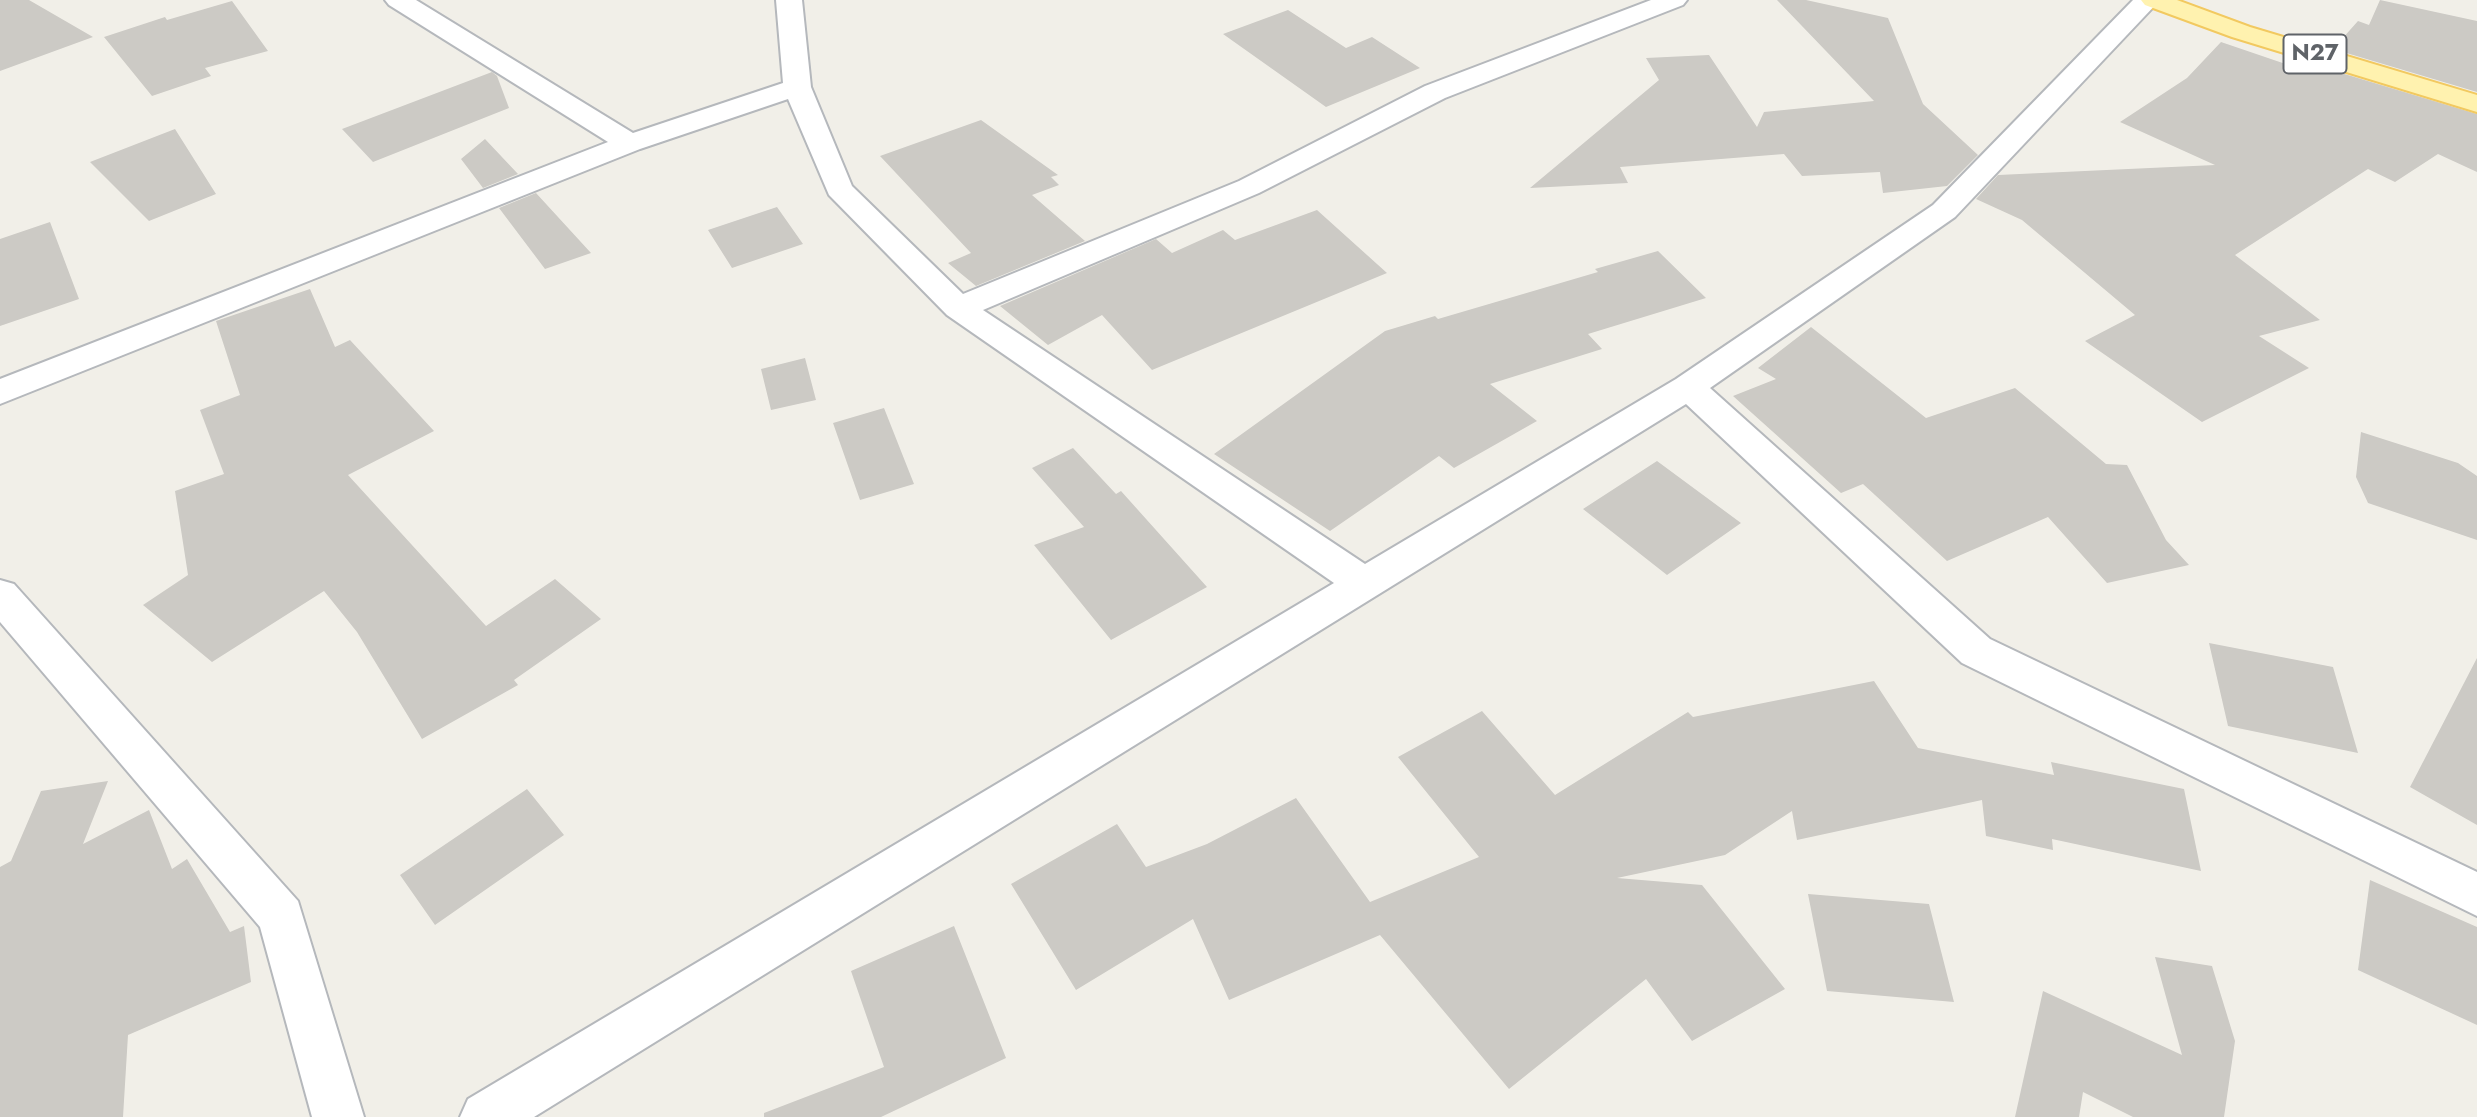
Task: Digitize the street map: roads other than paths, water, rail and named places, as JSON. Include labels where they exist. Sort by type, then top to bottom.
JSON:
[{"type":"main road","name":"N27","points":[[2154,0],[2241,32],[2477,104]]},
{"type":"street","points":[[398,0],[630,143]]},
{"type":"street","points":[[789,0],[797,87],[839,188],[958,307],[1365,584]]},
{"type":"street","points":[[958,307],[1249,187],[1435,92],[1674,0]]},
{"type":"street","points":[[486,1117],[1688,387],[1944,211],[2147,0]]},
{"type":"street","points":[[0,392],[630,143],[797,87]]},
{"type":"street","points":[[1688,387],[1976,651],[2477,895]]},
{"type":"street","points":[[0,595],[281,916],[338,1117]]}]
